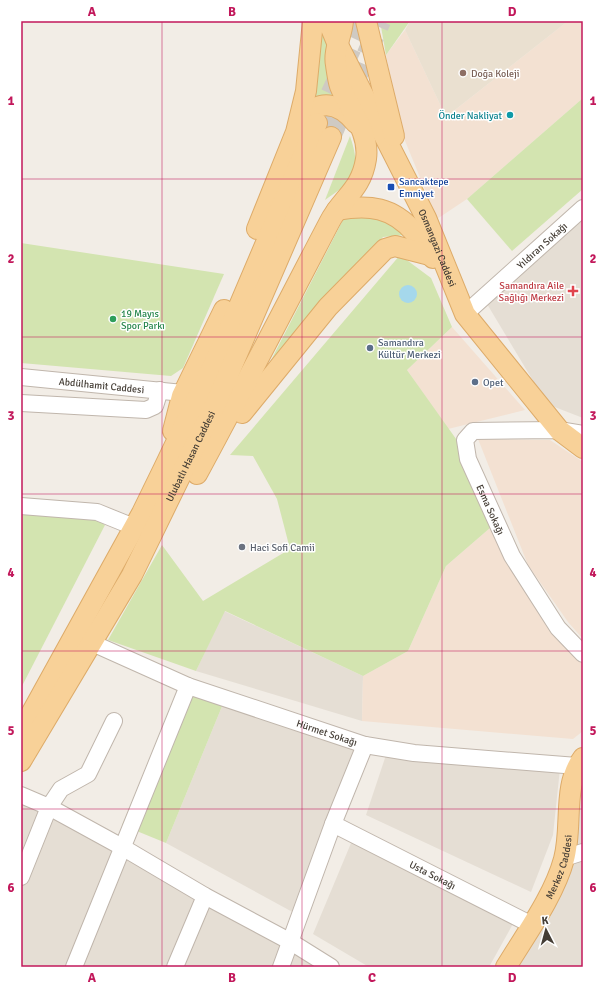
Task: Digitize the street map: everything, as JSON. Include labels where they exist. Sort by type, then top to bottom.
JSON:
[{"type":"main road","points":[[307,125],[306,91],[313,21]]},
{"type":"main road","name":"Osmangazi Caddesi","points":[[328,21],[338,45],[426,218],[465,314],[559,430],[583,448]]},
{"type":"main road","points":[[197,474],[251,375],[337,210],[356,189],[362,176],[366,158],[361,129],[340,86],[335,63],[343,21]]},
{"type":"main road","points":[[366,22],[394,136],[426,218]]},
{"type":"main road","points":[[163,470],[183,393],[230,298],[314,108],[325,105],[334,106],[347,112],[361,129]]},
{"type":"main road","name":"Ulubatlı Hasan Caddesi","points":[[21,732],[134,527],[220,351],[307,125]]},
{"type":"main road","name":"Ulubatlı Hasan Caddesi","points":[[21,762],[90,642],[132,575],[215,405],[331,137]]},
{"type":"main road","points":[[337,210],[356,206],[370,206],[383,209],[415,232],[430,254],[449,274]]},
{"type":"main road","points":[[132,575],[197,474],[252,399],[328,307],[386,249],[395,246],[430,254]]},
{"type":"main road","name":"Merkez Caddesi","points":[[506,967],[532,925],[554,885],[564,858],[571,787],[580,762]]},
{"type":"street","name":"Yıldıran Sokağı","points":[[465,314],[583,208]]},
{"type":"street","name":"Abdülhamit Caddesi","points":[[21,377],[183,393]]},
{"type":"street","points":[[21,403],[146,410],[156,406],[160,390]]},
{"type":"street","points":[[559,430],[583,434]]},
{"type":"street","name":"Esma Sokağı","points":[[559,430],[473,431],[465,440],[468,459],[512,556],[558,628],[583,654]]},
{"type":"street","points":[[21,506],[97,512],[134,527]]},
{"type":"street","name":"Hürmet Sokağı","points":[[90,642],[188,686],[365,746],[414,753],[580,762]]},
{"type":"street","points":[[74,967],[188,686]]},
{"type":"street","points":[[21,877],[49,807],[61,788],[88,774],[114,721]]},
{"type":"street","points":[[281,967],[333,824],[365,746]]},
{"type":"street","points":[[21,795],[49,807],[122,847],[205,896],[291,942],[331,967]]},
{"type":"street","name":"Usta Sokağı","points":[[333,824],[532,925]]},
{"type":"street","points":[[564,858],[583,852]]},
{"type":"street","points":[[175,967],[205,896]]},
{"type":"shaded area","name":"Doğa Koleji","points":[[410,21],[568,21],[446,117],[405,30]]},
{"type":"shaded area","points":[[568,21],[583,21],[583,98],[467,199],[437,219],[401,131],[386,55],[405,30],[446,117]]},
{"type":"shaded area","points":[[583,213],[583,418],[547,404],[484,299]]},
{"type":"shaded area","name":"Opet","points":[[452,327],[525,410],[448,429],[407,370]]},
{"type":"shaded area","points":[[478,439],[550,440],[583,462],[583,639],[568,622],[528,565]]},
{"type":"shaded area","points":[[490,528],[554,633],[583,664],[583,731],[573,739],[362,721],[363,676],[408,651],[446,566]]},
{"type":"shaded area","points":[[224,611],[363,676],[362,721],[196,671]]},
{"type":"shaded area","points":[[225,699],[368,748],[298,915],[166,843]]},
{"type":"shaded area","points":[[387,752],[561,759],[553,835],[531,892],[366,815]]},
{"type":"shaded area","points":[[583,772],[583,967],[515,967],[571,867],[579,780]]},
{"type":"shaded area","points":[[21,794],[320,967],[21,967]]},
{"type":"shaded area","points":[[354,836],[519,913],[489,967],[369,967],[313,934]]},
{"type":"green space","points":[[318,21],[333,44],[341,104],[315,99]]},
{"type":"green space","points":[[380,21],[410,21],[386,55]]},
{"type":"green space","points":[[583,98],[583,189],[512,251],[467,199]]},
{"type":"green space","points":[[350,136],[354,148],[355,158],[353,174],[343,186],[325,200]]},
{"type":"green space","points":[[355,212],[382,220],[394,226],[405,235],[383,237],[266,370],[343,220]]},
{"type":"green space","name":"19 Mayıs Spor Parkı","points":[[21,243],[224,274],[183,368],[171,376],[21,363]]},
{"type":"green space","points":[[400,255],[431,278],[452,327],[407,370],[471,460],[490,528],[446,566],[408,651],[363,676],[225,611],[196,671],[108,640],[162,545],[203,601],[290,549],[277,499],[253,456],[230,455]]},
{"type":"green space","points":[[21,511],[88,515],[105,525],[21,688]]},
{"type":"green space","points":[[184,686],[225,699],[166,843],[122,825]]},
{"type":"water","points":[[404,285],[412,285],[417,290],[415,301],[412,303],[404,303],[399,298],[399,290]]},
{"type":"tunnel","points":[[318,121],[364,21]]},
{"type":"tunnel","points":[[331,137],[381,21]]},
{"type":"place","name":"Doğa Koleji","points":[[463,73]]},
{"type":"place","name":"Önder Nakliyat","points":[[510,115]]},
{"type":"place","name":"Sancaktepe Emniyet","points":[[391,187]]},
{"type":"place","name":"Samandıra Aile Sağlığı Merkezi","points":[[573,291]]},
{"type":"place","name":"19 Mayıs Spor Parkı","points":[[113,319]]},
{"type":"place","name":"Samandıra Kültür Merkezi","points":[[370,348]]},
{"type":"place","name":"Opet","points":[[475,382]]},
{"type":"place","name":"Haci Sofi Camii","points":[[242,547]]}]
